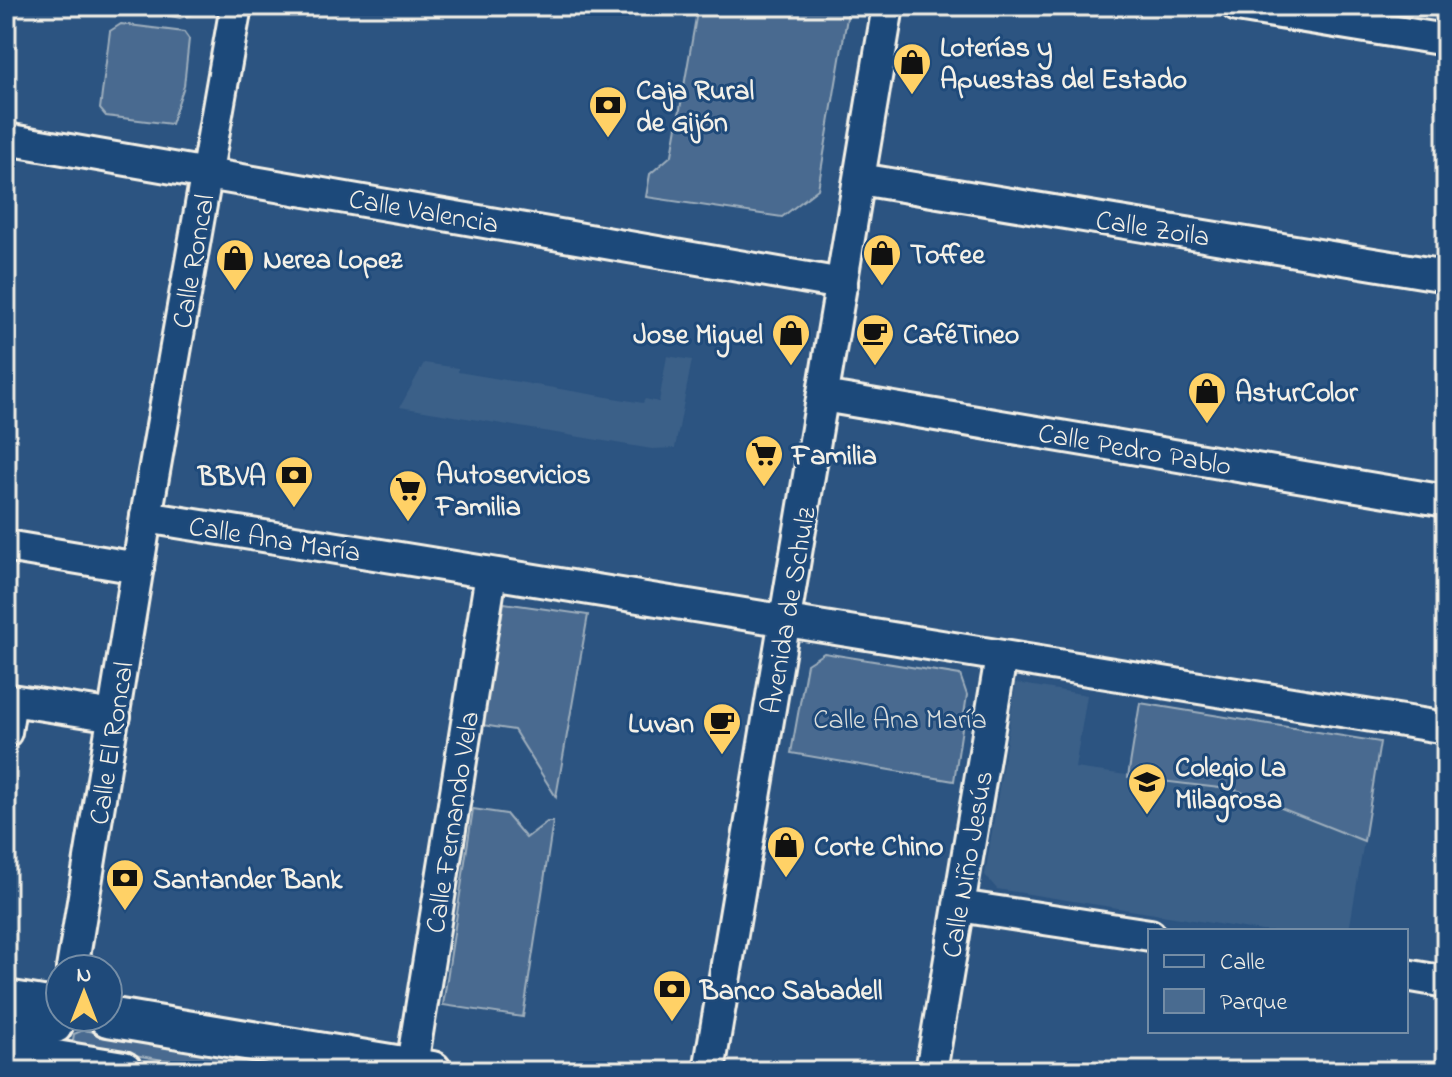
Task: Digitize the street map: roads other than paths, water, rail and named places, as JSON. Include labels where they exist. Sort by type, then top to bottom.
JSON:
[{"type":"main road","points":[[6,1000],[44,1006]]},
{"type":"main road","points":[[124,1020],[418,1070]]},
{"type":"main road","points":[[8,1050],[123,1071]]},
{"type":"street","name":"Calle Roncal","points":[[146,517],[236,6]]},
{"type":"street","name":"Avenida de Schulz","points":[[709,1071],[888,6]]},
{"type":"street","points":[[1237,6],[1446,40]]},
{"type":"street","name":"Calle Valencia","points":[[6,139],[842,284]]},
{"type":"street","name":"Calle Zoila","points":[[860,179],[1446,276]]},
{"type":"street","name":"Calle Pedro Pablo","points":[[823,396],[1446,501]]},
{"type":"street","name":"Calle El Roncal","points":[[75,953],[146,517]]},
{"type":"street","name":"Calle Ana María","points":[[146,517],[1446,728]]},
{"type":"street","points":[[6,546],[138,568]]},
{"type":"street","name":"Calle Fernando Vela","points":[[418,1070],[491,574]]},
{"type":"street","name":"Calle Niño Jesús","points":[[931,1071],[1001,657]]},
{"type":"street","points":[[6,732],[11,700],[115,716]]},
{"type":"street","points":[[959,906],[1148,935]]},
{"type":"street","points":[[1408,975],[1446,982]]},
{"type":"street","points":[[8,1050],[37,1029],[44,1028]]},
{"type":"place","name":"Loterías y Apuestas del Estado","points":[[912,96]]},
{"type":"place","name":"Caja Rural de Gijón","points":[[608,139]]},
{"type":"place","name":"Toffee","points":[[882,287]]},
{"type":"place","name":"Nerea Lopez","points":[[235,292]]},
{"type":"place","name":"Jose Miguel","points":[[791,367]]},
{"type":"place","name":"CaféTineo","points":[[875,367]]},
{"type":"place","name":"AsturColor","points":[[1207,425]]},
{"type":"place","name":"Familia","points":[[764,488]]},
{"type":"place","name":"BBVA","points":[[294,509]]},
{"type":"place","name":"Autoservicios Familia","points":[[408,523]]},
{"type":"place","name":"Luvan","points":[[722,756]]},
{"type":"place","name":"Colegio La Milagrosa","points":[[1147,816]]},
{"type":"place","name":"Corte Chino","points":[[786,879]]},
{"type":"place","name":"Santander Bank","points":[[125,912]]},
{"type":"place","name":"Banco Sabadell","points":[[672,1023]]}]
